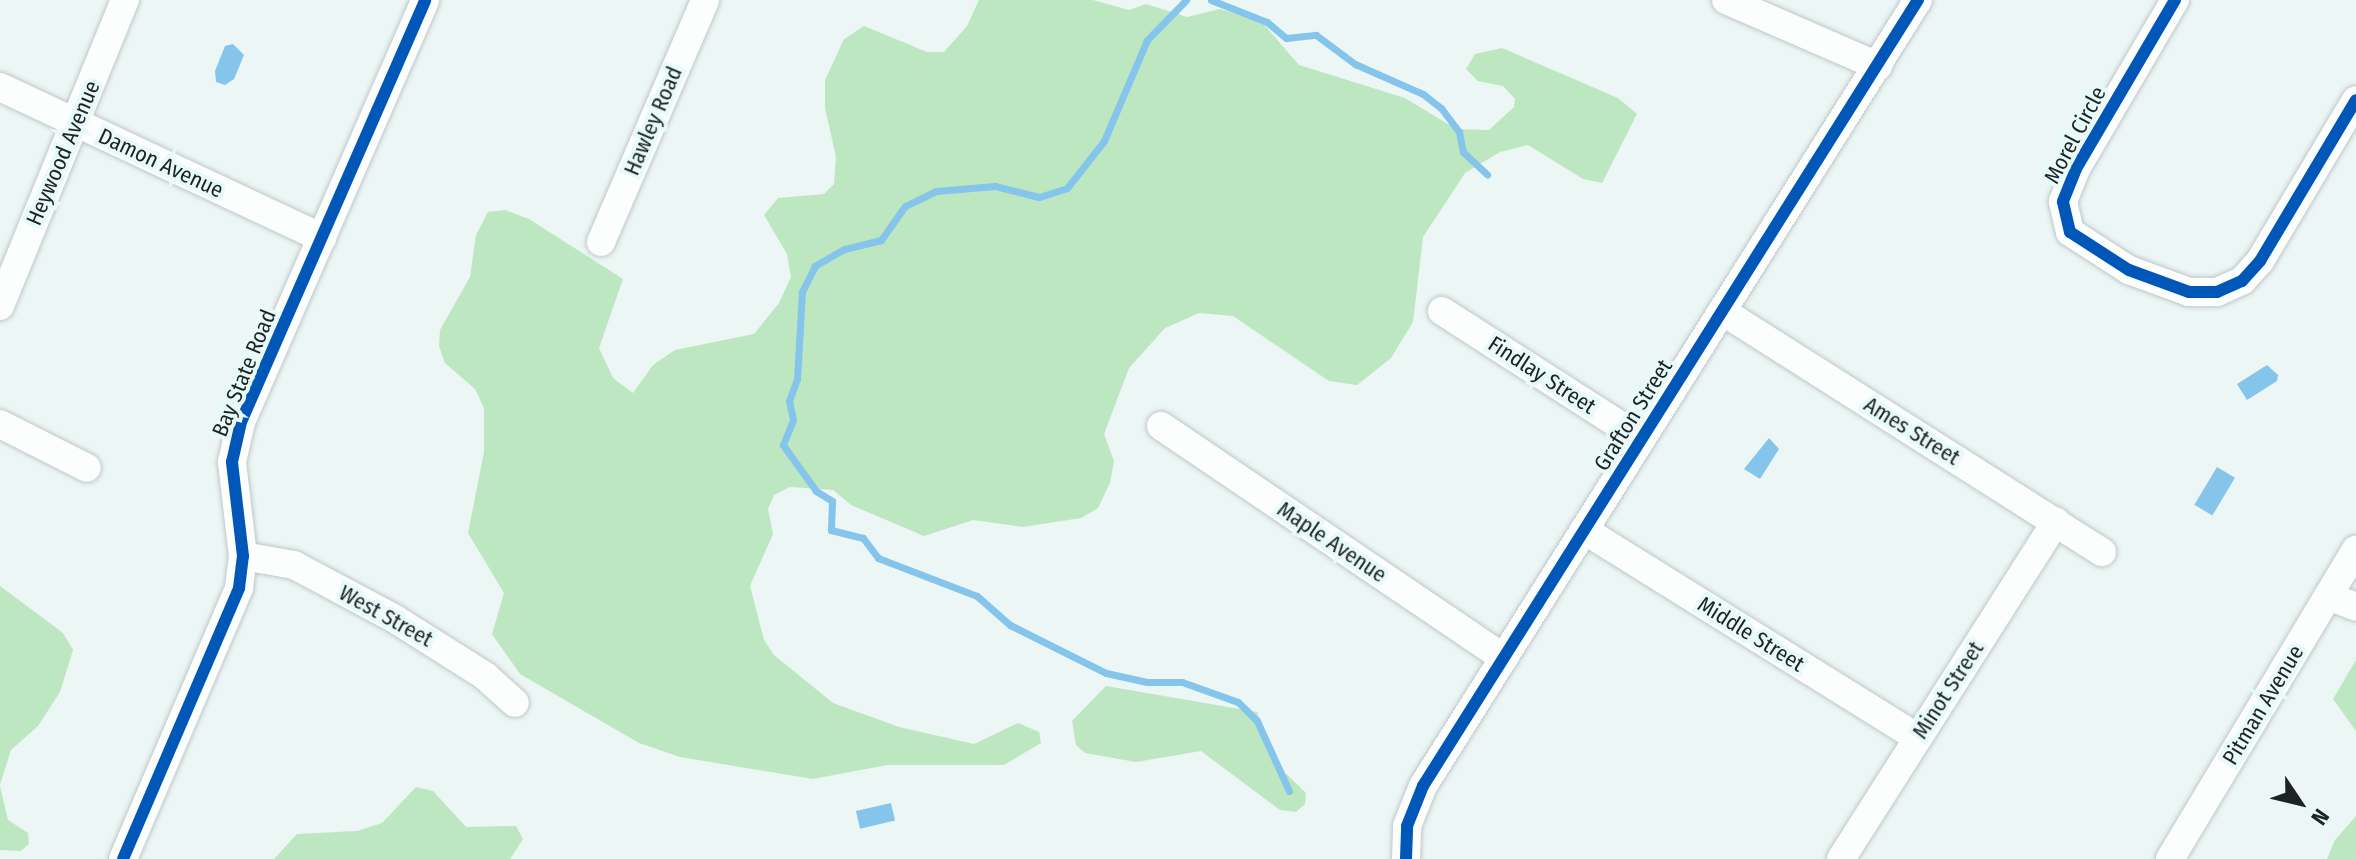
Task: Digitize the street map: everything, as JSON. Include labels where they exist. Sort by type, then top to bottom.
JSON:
[{"type":"street","name":"Heywood Avenue","points":[[0,306],[125,0]]},
{"type":"street","name":"Bay State Road","points":[[123,859],[219,644],[239,588],[243,556],[233,483],[236,439],[425,0]]},
{"type":"street","name":"Hawley Road","points":[[601,242],[705,0]]},
{"type":"street","points":[[1726,0],[1878,66]]},
{"type":"street","name":"Grafton Street","points":[[1406,859],[1413,806],[1918,0]]},
{"type":"street","name":"Morel Circle","points":[[2175,0],[2076,169],[2063,202],[2070,232],[2120,264],[2189,292],[2217,292],[2242,281],[2260,261],[2356,100]]},
{"type":"street","name":"Damon Avenue","points":[[0,87],[322,238]]},
{"type":"street","name":"Findlay Street","points":[[1442,311],[1641,439]]},
{"type":"street","name":"Ames Street","points":[[1722,311],[2102,552]]},
{"type":"street","points":[[0,424],[87,468]]},
{"type":"street","name":"Maple Avenue","points":[[1161,426],[1504,658]]},
{"type":"street","name":"Minot Street","points":[[1841,859],[2056,522]]},
{"type":"street","name":"Middle Street","points":[[1584,530],[1917,737]]},
{"type":"street","name":"Pitman Avenue","points":[[2170,859],[2356,550]]},
{"type":"street","name":"West Street","points":[[243,556],[294,565],[381,612],[485,676],[515,703]]},
{"type":"street","points":[[2328,596],[2356,607]]},
{"type":"green space","points":[[979,0],[1093,0],[1129,10],[1146,4],[1187,17],[1220,9],[1261,21],[1299,65],[1405,98],[1456,129],[1489,130],[1514,107],[1515,99],[1503,86],[1478,81],[1466,69],[1475,54],[1502,48],[1618,98],[1637,114],[1602,183],[1583,179],[1528,145],[1500,152],[1465,173],[1423,237],[1413,322],[1391,358],[1357,385],[1329,381],[1233,316],[1199,313],[1165,328],[1129,368],[1104,434],[1114,461],[1110,483],[1098,508],[1081,518],[1023,527],[973,520],[924,536],[851,505],[833,490],[790,487],[774,495],[768,509],[773,534],[750,586],[764,640],[774,655],[833,703],[899,727],[974,744],[1018,723],[1039,732],[1041,743],[1004,765],[887,765],[813,779],[680,757],[639,743],[520,674],[492,634],[504,593],[468,533],[484,452],[484,408],[475,389],[445,363],[439,346],[440,330],[470,277],[476,235],[488,212],[505,210],[529,219],[623,279],[599,348],[613,378],[633,393],[653,365],[675,350],[754,334],[779,303],[791,277],[787,254],[764,215],[778,198],[824,194],[834,184],[836,157],[825,108],[825,80],[844,39],[864,26],[927,52],[944,52],[967,26]]},
{"type":"green space","points":[[0,586],[63,633],[73,650],[60,692],[38,726],[11,750],[0,785]]},
{"type":"green space","points":[[2356,660],[2356,731],[2333,699]]},
{"type":"green space","points":[[1106,686],[1257,712],[1280,768],[1306,793],[1305,804],[1296,812],[1280,810],[1201,751],[1136,762],[1085,753],[1076,745],[1072,721]]},
{"type":"green space","points":[[0,786],[8,820],[28,833],[29,844],[21,851],[0,850]]},
{"type":"green space","points":[[416,787],[433,791],[466,827],[516,826],[523,839],[510,859],[274,859],[297,834],[357,831],[382,823]]},
{"type":"green space","points":[[2356,816],[2356,859],[2327,859],[2335,840]]},
{"type":"water","points":[[233,44],[244,55],[234,79],[225,85],[216,82],[215,71],[225,46]]},
{"type":"water","points":[[2267,365],[2278,375],[2277,381],[2247,400],[2237,384]]},
{"type":"water","points":[[1769,438],[1779,449],[1760,479],[1744,469]]},
{"type":"water","points":[[2217,467],[2235,478],[2212,516],[2194,505]]},
{"type":"water","points":[[891,803],[895,821],[860,829],[856,811]]},
{"type":"waterway","points":[[1186,0],[1147,40],[1104,141],[1067,188],[1039,197],[995,186],[936,191],[905,206],[881,240],[844,249],[815,266],[802,292],[797,379],[789,401],[793,420],[783,445],[816,491],[832,501],[831,530],[863,538],[878,558],[977,596],[1010,625],[1106,673],[1147,682],[1182,682],[1238,702],[1257,721],[1289,791]]},
{"type":"waterway","points":[[1211,0],[1267,22],[1286,38],[1316,35],[1355,64],[1423,94],[1441,108],[1459,132],[1463,152],[1487,174]]},
{"type":"cycle path","points":[[123,859],[239,588],[243,556],[232,462],[241,422],[425,0]]},
{"type":"cycle path","points":[[1406,859],[1407,826],[1423,786],[1918,0]]},
{"type":"cycle path","points":[[2175,0],[2076,169],[2063,202],[2070,232],[2129,270],[2189,292],[2217,292],[2242,281],[2260,261],[2356,100]]}]
